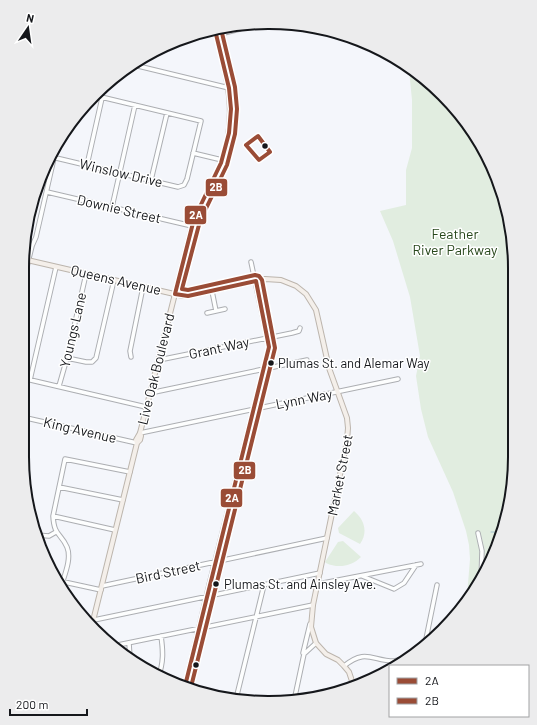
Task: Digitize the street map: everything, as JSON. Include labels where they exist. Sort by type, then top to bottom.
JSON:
[{"type":"main road","name":"Live Oak Boulevard","points":[[94,620],[115,530],[137,443],[141,436],[140,433],[146,407],[192,226],[198,208],[222,160],[227,143],[230,121],[229,88],[216,35]]},
{"type":"main road","name":"Queens Avenue","points":[[30,260],[188,296],[256,281]]},
{"type":"main road","name":"Market Street","points":[[256,281],[271,279],[286,282],[302,290],[310,299],[316,310],[329,368],[348,418],[348,434],[313,605],[311,620],[312,634],[316,643]]},
{"type":"main road","points":[[316,643],[326,654],[338,660],[344,666],[349,672],[352,681]]},
{"type":"street","points":[[138,67],[229,88]]},
{"type":"street","points":[[87,165],[102,98],[201,121],[193,153],[222,160]]},
{"type":"street","points":[[112,207],[135,105]]},
{"type":"street","points":[[152,180],[167,113]]},
{"type":"street","name":"Winslow Drive","points":[[57,158],[178,187],[184,185],[187,179],[193,153]]},
{"type":"street","points":[[30,256],[47,192],[51,169]]},
{"type":"street","name":"Downie Street","points":[[47,192],[192,226]]},
{"type":"street","points":[[186,681],[206,596],[269,347],[251,262]]},
{"type":"street","points":[[56,267],[30,380],[146,407]]},
{"type":"street","name":"Youngs Lane","points":[[59,386],[67,358],[86,274]]},
{"type":"street","points":[[67,358],[86,362],[92,362],[96,358],[114,280]]},
{"type":"street","points":[[130,357],[143,287]]},
{"type":"street","points":[[212,291],[216,311]]},
{"type":"street","points":[[207,313],[225,309]]},
{"type":"street","name":"Grant Way","points":[[159,360],[292,333],[298,331],[300,328]]},
{"type":"street","points":[[150,393],[307,360]]},
{"type":"street","name":"Lynn Way","points":[[140,433],[398,379]]},
{"type":"street","name":"King Avenue","points":[[29,419],[137,443]]},
{"type":"street","points":[[63,580],[69,558],[69,552],[64,542],[56,532],[53,525],[53,516],[65,459],[130,472]]},
{"type":"street","points":[[58,487],[123,500]]},
{"type":"street","points":[[53,516],[115,530]]},
{"type":"street","points":[[43,536],[49,536],[56,532]]},
{"type":"street","points":[[478,533],[483,557],[482,563]]},
{"type":"street","name":"Bird Street","points":[[64,581],[101,588],[327,538]]},
{"type":"street","points":[[318,584],[422,564]]},
{"type":"street","points":[[361,575],[394,589],[404,584],[416,565]]},
{"type":"street","points":[[94,620],[320,573]]},
{"type":"street","points":[[237,694],[264,585]]},
{"type":"street","points":[[427,637],[437,585]]},
{"type":"street","points":[[120,645],[200,627],[313,605]]},
{"type":"street","name":"Market Street","points":[[295,694],[311,620]]},
{"type":"street","points":[[161,636],[163,658],[161,670]]},
{"type":"street","points":[[129,643],[130,652]]},
{"type":"street","name":"Market Street","points":[[302,659],[307,650],[316,643]]},
{"type":"street","points":[[344,666],[357,658],[365,656],[394,661]]},
{"type":"green space","name":"Feather River Parkway","points":[[409,75],[438,99],[468,135],[490,177],[500,207],[506,237],[508,268],[508,456],[506,488],[500,518],[490,548],[467,591],[470,559],[466,531],[453,492],[428,437],[421,409],[416,376],[420,356],[410,297],[393,241],[380,211],[406,205],[406,170],[412,148],[412,100]]},
{"type":"green space","points":[[354,511],[361,518],[365,531],[360,544],[339,533],[338,528]]},
{"type":"green space","points":[[343,541],[361,557],[353,563],[345,566],[335,566],[326,563],[325,562],[338,542]]},
{"type":"waterway","points":[[491,532],[495,532]]},
{"type":"transit line","name":"2B","points":[[192,683],[275,348],[262,280],[259,276],[255,275],[188,290],[182,289],[200,221],[227,165],[235,134],[237,109],[235,87],[222,34]]},
{"type":"transit line","name":"2A","points":[[186,681],[269,347],[256,281],[188,296],[175,294],[194,219],[221,163],[229,133],[231,109],[229,88],[216,35]]},
{"type":"transit line","name":"2A","points":[[258,136],[270,152],[259,160],[246,145],[258,136]]},
{"type":"place","name":"Plumas St. and Alemar Way","points":[[271,363]]},
{"type":"place","name":"Plumas St. and Ainsley Ave.","points":[[216,584]]}]
